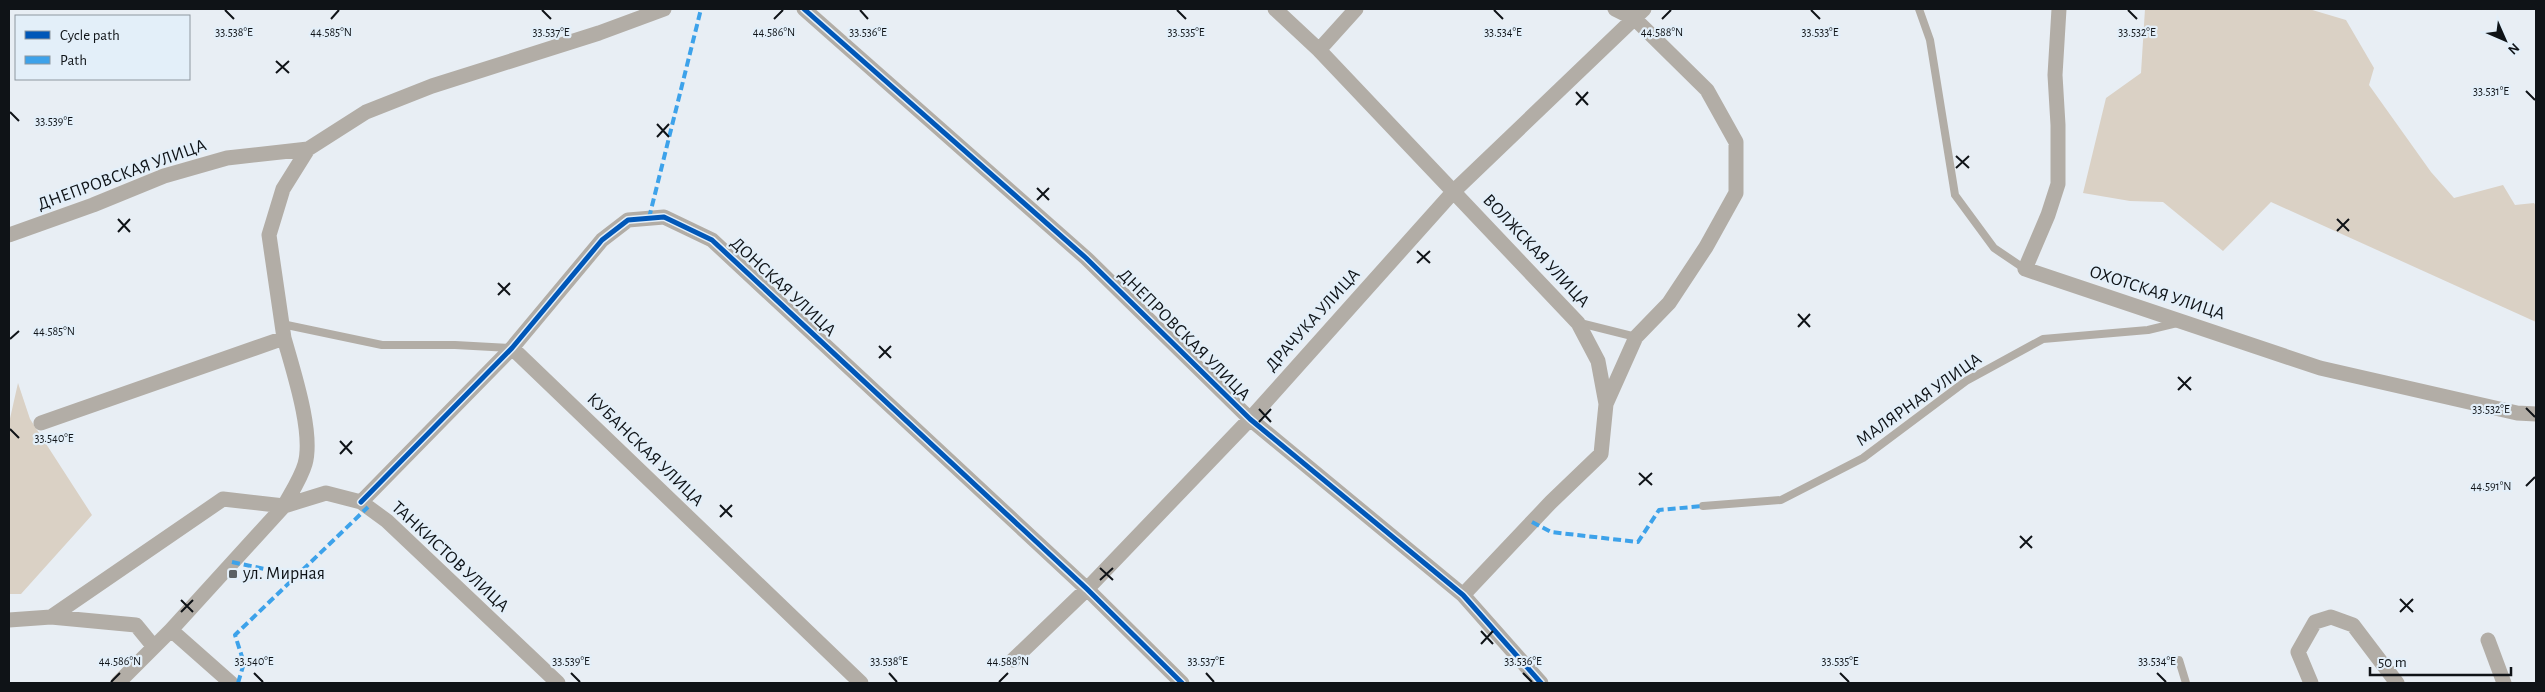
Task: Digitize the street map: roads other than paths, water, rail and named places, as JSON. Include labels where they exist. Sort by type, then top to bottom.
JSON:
[{"type":"street","name":"ДНЕПРОВСКАЯ УЛИЦА","points":[[283,331],[269,236],[283,189],[308,149],[366,112],[664,9]]},
{"type":"street","name":"ДНЕПРОВСКАЯ УЛИЦА","points":[[804,9],[1086,258],[1250,420],[1463,595],[1541,683]]},
{"type":"street","name":"ВОЛЖСКАЯ УЛИЦА","points":[[1275,9],[1319,50],[1578,323],[1598,362],[1606,404],[1601,454],[1551,502],[1463,595]]},
{"type":"street","points":[[1319,50],[1356,9]]},
{"type":"street","points":[[1606,404],[1636,337],[1669,303],[1706,247],[1736,193],[1736,142],[1707,90],[1639,14],[1615,9]]},
{"type":"street","points":[[2025,269],[2048,214],[2058,184],[2058,125],[2055,76],[2058,9]]},
{"type":"street","name":"ДРАЧУКА УЛИЦА","points":[[1013,660],[1087,589],[1250,420],[1454,191],[1639,14]]},
{"type":"street","name":"ДНЕПРОВСКАЯ УЛИЦА","points":[[9,236],[164,176],[227,158],[308,149]]},
{"type":"street","name":"ДОНСКАЯ УЛИЦА","points":[[361,502],[512,348],[602,240],[628,220],[664,217],[712,240],[1087,589],[1182,683]]},
{"type":"street","name":"ОХОТСКАЯ УЛИЦА","points":[[2025,269],[2320,368],[2517,413],[2536,414]]},
{"type":"street","points":[[41,424],[283,331],[296,380],[308,443],[305,464],[284,506],[171,630],[118,683]]},
{"type":"street","name":"КУБАНСКАЯ УЛИЦА","points":[[512,348],[861,683]]},
{"type":"street","name":"ТАНКИСТОВ УЛИЦА","points":[[284,506],[326,493],[361,502],[386,521],[558,683]]},
{"type":"street","points":[[51,618],[223,499],[284,506]]},
{"type":"street","points":[[2311,683],[2298,652],[2315,622],[2331,617],[2353,625],[2396,682]]},
{"type":"street","points":[[9,620],[51,618],[136,625],[154,647]]},
{"type":"street","points":[[171,630],[231,683]]},
{"type":"street","points":[[2488,640],[2504,683]]},
{"type":"lane","points":[[1919,9],[1930,40],[1955,195],[1994,248],[2025,269]]},
{"type":"lane","name":"МАЛЯРНАЯ УЛИЦА","points":[[1703,506],[1781,500],[1863,458],[1966,381],[2043,339],[2148,330],[2183,321]]},
{"type":"lane","points":[[1578,323],[1636,337]]},
{"type":"lane","points":[[283,331],[382,346],[455,345],[512,348]]},
{"type":"lane","points":[[2179,660],[2186,683]]},
{"type":"place","name":"ул. Мирная","points":[[233,574]]}]
